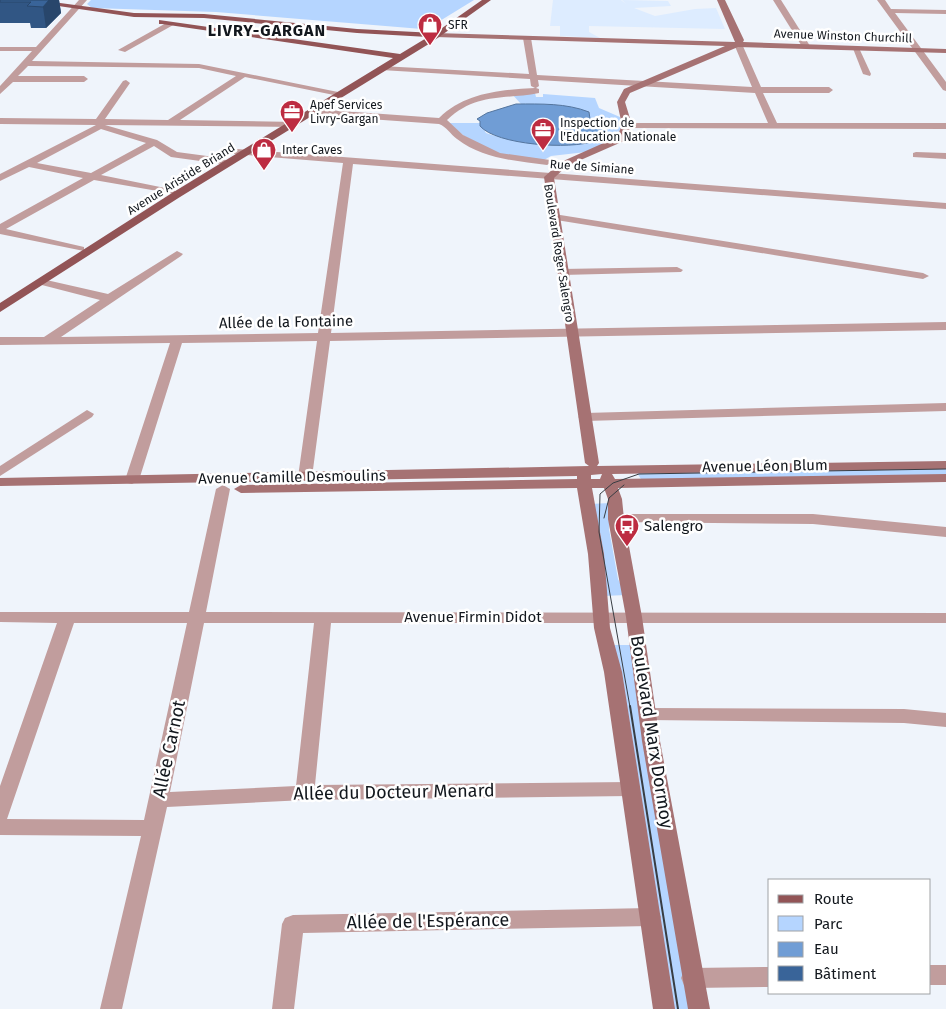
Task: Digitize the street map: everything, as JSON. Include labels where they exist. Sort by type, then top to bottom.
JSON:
[{"type":"main road","points":[[431,35],[480,0]]},
{"type":"main road","points":[[17,1],[75,10],[156,18],[204,16],[357,31],[431,35],[487,0]]},
{"type":"main road","points":[[627,125],[621,102],[627,91],[738,44],[735,40],[735,32],[721,0]]},
{"type":"main road","points":[[156,18],[171,24],[400,55]]},
{"type":"main road","name":"Avenue Winston Churchill","points":[[431,35],[946,51]]},
{"type":"main road","name":"Avenue Aristide Briand","points":[[290,123],[313,112],[431,35]]},
{"type":"main road","name":"Avenue Aristide Briand","points":[[0,308],[290,123],[334,92],[400,55],[431,35]]},
{"type":"main road","name":"Boulevard Roger Salengro","points":[[591,472],[585,417],[548,177],[564,164],[620,139],[627,125]]},
{"type":"main road","name":"Avenue Aristide Briand","points":[[0,299],[222,161],[242,153]]},
{"type":"main road","name":"Avenue Léon Blum","points":[[591,472],[946,464]]},
{"type":"main road","name":"Avenue Camille Desmoulins","points":[[0,482],[591,472]]},
{"type":"main road","name":"Avenue Camille Desmoulins","points":[[0,492],[223,489],[591,472]]},
{"type":"main road","name":"Avenue Léon Blum","points":[[591,472],[610,484],[946,478]]},
{"type":"main road","name":"Boulevard Marx Dormoy","points":[[591,472],[610,484],[615,499],[616,519],[634,617],[648,714],[698,1009]]},
{"type":"main road","name":"Boulevard Marx Dormoy","points":[[591,472],[604,642],[613,672],[664,1009]]},
{"type":"street","points":[[0,91],[83,0]]},
{"type":"street","points":[[778,0],[806,46]]},
{"type":"street","points":[[880,0],[946,88]]},
{"type":"street","points":[[889,10],[946,12]]},
{"type":"street","points":[[122,50],[171,24]]},
{"type":"street","points":[[440,121],[461,104],[476,98],[512,91],[537,94],[527,38]]},
{"type":"street","points":[[738,44],[756,90],[774,127]]},
{"type":"street","points":[[856,48],[867,74]]},
{"type":"street","points":[[0,49],[38,49]]},
{"type":"street","points":[[26,63],[176,64],[334,92]]},
{"type":"street","points":[[381,68],[756,90],[829,90]]},
{"type":"street","points":[[171,122],[243,75]]},
{"type":"street","points":[[11,79],[84,79]]},
{"type":"street","points":[[0,178],[100,124],[126,83]]},
{"type":"street","points":[[313,112],[440,121],[448,124],[460,137],[498,156],[547,162]]},
{"type":"street","points":[[0,121],[100,124],[171,122],[290,123]]},
{"type":"street","points":[[100,124],[154,142],[174,155],[222,161]]},
{"type":"street","points":[[627,125],[774,127],[946,126]]},
{"type":"street","points":[[0,230],[154,142]]},
{"type":"street","name":"Rue de Simiane","points":[[242,153],[946,206]]},
{"type":"street","points":[[916,155],[946,156]]},
{"type":"street","points":[[305,477],[326,338],[348,161]]},
{"type":"street","points":[[28,164],[171,192]]},
{"type":"street","points":[[554,217],[923,276]]},
{"type":"street","points":[[0,230],[80,249]]},
{"type":"street","points":[[46,341],[177,254]]},
{"type":"street","points":[[562,272],[677,270]]},
{"type":"street","points":[[42,282],[109,298]]},
{"type":"street","name":"Allée de la Fontaine","points":[[0,341],[326,338],[946,326]]},
{"type":"street","points":[[132,480],[177,340]]},
{"type":"street","points":[[585,417],[946,407]]},
{"type":"street","points":[[0,472],[87,414]]},
{"type":"street","name":"Allée Carnot","points":[[111,1009],[151,828],[159,800],[223,489]]},
{"type":"street","points":[[616,519],[813,519],[946,532]]},
{"type":"street","points":[[305,793],[323,617]]},
{"type":"street","name":"Avenue Firmin Didot","points":[[0,618],[946,618]]},
{"type":"street","points":[[0,814],[67,618]]},
{"type":"street","points":[[648,714],[904,716],[946,720]]},
{"type":"street","name":"Allée du Docteur Menard","points":[[159,800],[305,793],[630,789]]},
{"type":"street","points":[[0,827],[151,828]]},
{"type":"street","name":"Allée de l'Espérance","points":[[283,1009],[292,924],[650,917]]},
{"type":"street","points":[[931,976],[946,975]]},
{"type":"street","points":[[692,978],[768,977]]},
{"type":"shaded area","points":[[553,0],[621,0],[626,4],[622,0],[668,1],[671,6],[634,8],[655,16],[695,9],[716,8],[725,29],[589,26],[589,32],[600,38],[560,36],[560,26],[550,26]]},
{"type":"green space","points":[[91,0],[474,0],[430,27],[422,29],[216,12],[92,8],[87,4]]},
{"type":"green space","points":[[511,93],[535,93],[536,97],[543,97],[543,94],[595,98],[599,108],[620,117],[621,129],[611,141],[586,152],[551,156],[544,160],[500,155],[464,136],[449,123],[480,123],[486,133],[512,140],[540,144],[568,144],[595,141],[601,124],[561,105],[521,104]]},
{"type":"green space","points":[[946,468],[946,475],[642,481],[636,471]]},
{"type":"green space","points":[[610,503],[609,529],[618,579],[626,595],[604,596],[590,504]]},
{"type":"green space","points":[[611,645],[634,645],[690,1009],[671,1009]]},
{"type":"water","points":[[516,104],[544,104],[589,112],[590,119],[601,124],[604,134],[595,140],[583,144],[534,144],[501,138],[480,126],[480,121],[477,119],[487,113]]},
{"type":"building","points":[[0,0],[49,0],[43,7],[27,6],[31,2],[0,2]]},
{"type":"tram line","points":[[630,707],[599,532],[600,494],[613,483],[639,474],[946,469]]},
{"type":"tram line","points":[[604,518],[609,498],[624,485]]},
{"type":"tram line","points":[[630,706],[678,1009]]},
{"type":"place","name":"SFR","points":[[430,46]]},
{"type":"place","name":"Apef Services Livry-Gargan","points":[[292,133]]},
{"type":"place","name":"Inspection de l'Education Nationale","points":[[543,151]]},
{"type":"place","name":"Inter Caves","points":[[264,171]]},
{"type":"place","name":"Salengro","points":[[627,547]]},
{"type":"district","name":"LIVRY-GARGAN","points":[[267,30]]}]
